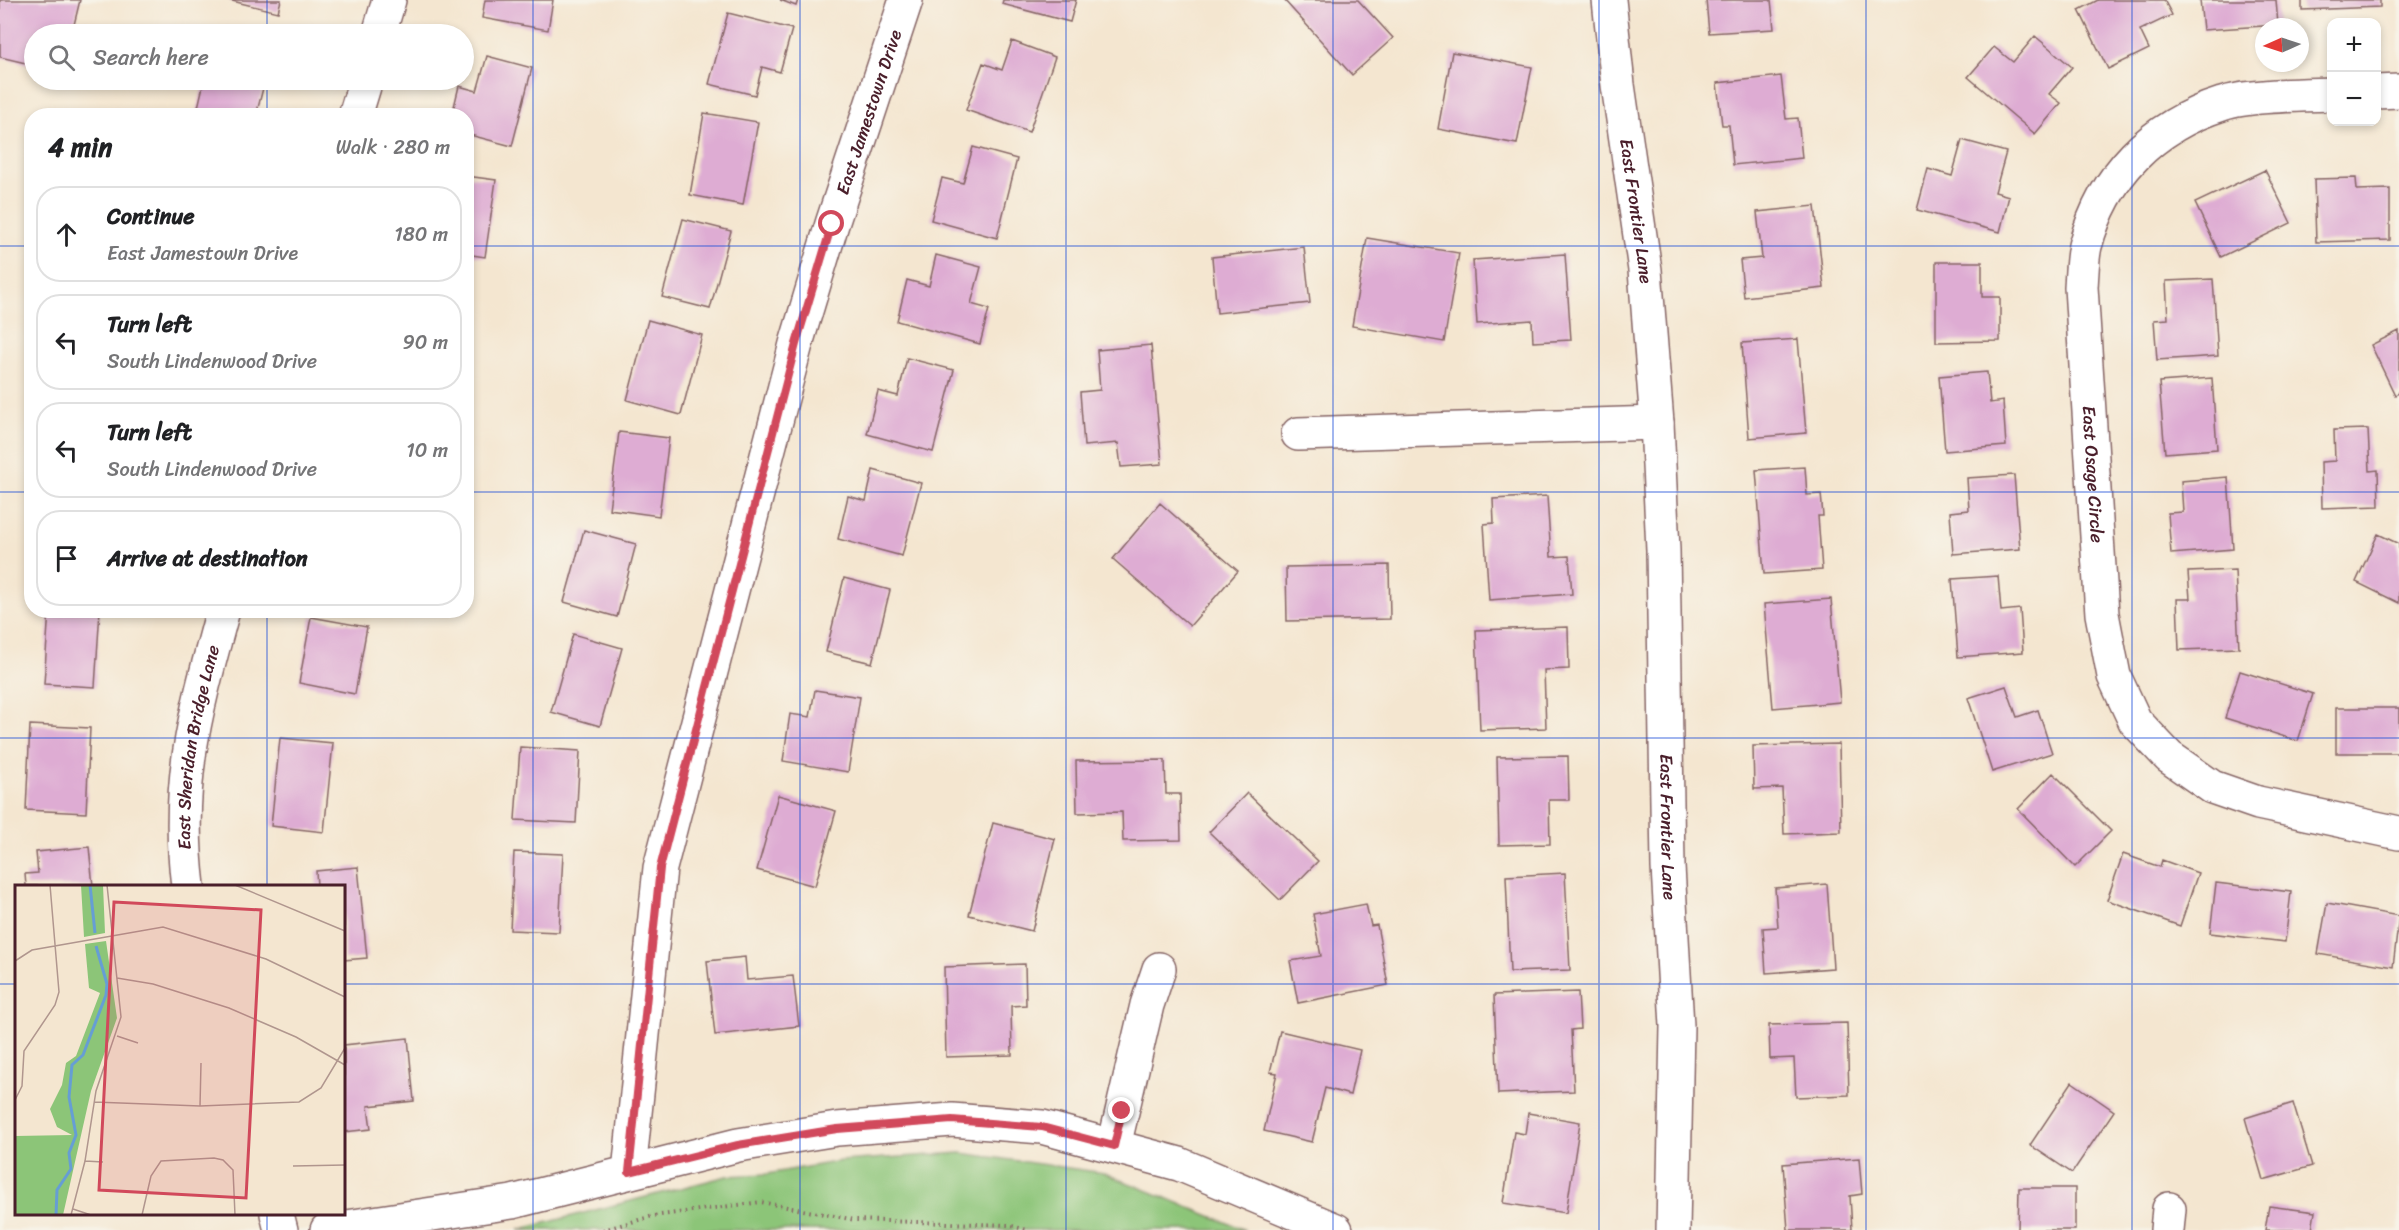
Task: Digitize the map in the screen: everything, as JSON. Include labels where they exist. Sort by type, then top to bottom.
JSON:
[{"type":"street","points":[[382,24],[389,0]]},
{"type":"street","name":"East Jamestown Drive","points":[[629,1172],[660,868],[796,344],[832,224],[906,0]]},
{"type":"street","name":"East Frontier Lane","points":[[1609,0],[1618,86],[1644,270],[1657,423],[1663,550],[1668,867],[1677,1026],[1673,1230]]},
{"type":"street","points":[[357,108],[363,90]]},
{"type":"street","points":[[2381,92],[2399,91]]},
{"type":"street","name":"East Osage Circle","points":[[2327,94],[2224,103],[2174,123],[2124,165],[2099,205],[2084,248],[2081,287],[2102,614],[2114,676],[2135,721],[2169,757],[2212,787],[2258,803],[2399,832]]},
{"type":"street","points":[[1298,434],[1657,423]]},
{"type":"street","name":"East Sheridan Bridge Lane","points":[[188,885],[182,809],[186,767],[192,725],[221,618]]},
{"type":"street","points":[[1114,1146],[1147,1005],[1160,969]]},
{"type":"street","points":[[327,1230],[512,1202],[738,1145],[837,1129],[952,1120],[1042,1127],[1179,1164],[1336,1230]]},
{"type":"street","points":[[277,1215],[281,1230]]},
{"type":"path","points":[[603,1230],[652,1216],[761,1202],[855,1220],[1008,1225],[1027,1230]]},
{"type":"green space","points":[[961,1153],[1104,1173],[1245,1230],[518,1230],[727,1176],[767,1174],[841,1161]]},
{"type":"building","points":[[0,0],[80,0],[74,24],[24,24],[24,63],[0,57]]},
{"type":"building","points":[[228,0],[281,0],[278,12]]},
{"type":"building","points":[[485,0],[553,0],[548,30],[482,18]]},
{"type":"building","points":[[780,0],[798,0],[796,6]]},
{"type":"building","points":[[1003,0],[1076,0],[1070,22],[1002,4]]},
{"type":"building","points":[[1284,0],[1358,0],[1393,38],[1352,75]]},
{"type":"building","points":[[1706,0],[1771,0],[1774,29],[1709,33]]},
{"type":"building","points":[[2098,0],[2164,0],[2172,15],[2140,30],[2149,49],[2108,69],[2079,10]]},
{"type":"building","points":[[2200,0],[2276,0],[2277,18],[2255,18],[2255,27],[2203,30]]},
{"type":"building","points":[[2302,0],[2380,0],[2380,7],[2302,10]]},
{"type":"building","points":[[728,13],[792,29],[780,72],[762,67],[755,95],[709,84]]},
{"type":"building","points":[[2035,36],[2072,67],[2049,94],[2061,103],[2035,134],[1968,77],[1994,47],[2013,62]]},
{"type":"building","points":[[1012,41],[1055,57],[1029,132],[966,110],[983,63],[1002,70]]},
{"type":"building","points":[[1452,52],[1532,67],[1517,144],[1438,129]]},
{"type":"building","points":[[487,56],[532,68],[512,146],[474,136],[474,108],[454,108],[458,90],[477,91]]},
{"type":"building","points":[[1781,76],[1786,119],[1798,118],[1802,158],[1733,165],[1729,125],[1722,125],[1717,83]]},
{"type":"building","points":[[202,90],[262,90],[258,108],[198,108]]},
{"type":"building","points":[[704,113],[758,122],[743,205],[690,195]]},
{"type":"building","points":[[1962,140],[2006,152],[1995,192],[2009,196],[2000,232],[1917,210],[1928,169],[1952,176]]},
{"type":"building","points":[[973,147],[1017,159],[997,238],[931,220],[942,178],[963,183]]},
{"type":"building","points":[[2265,170],[2291,223],[2221,257],[2195,203]]},
{"type":"building","points":[[474,177],[496,180],[485,257],[474,255]]},
{"type":"building","points":[[2356,178],[2357,190],[2390,189],[2390,240],[2316,242],[2314,179]]},
{"type":"building","points":[[1815,206],[1824,288],[1744,297],[1740,260],[1762,258],[1757,212]]},
{"type":"building","points":[[683,219],[731,231],[710,309],[662,297]]},
{"type":"building","points":[[1367,238],[1459,253],[1444,342],[1352,326]]},
{"type":"building","points":[[1304,247],[1310,303],[1217,313],[1212,257]]},
{"type":"building","points":[[1565,254],[1571,340],[1533,342],[1532,320],[1477,324],[1473,260]]},
{"type":"building","points":[[936,255],[981,267],[971,304],[989,309],[980,344],[897,321],[907,280],[929,286]]},
{"type":"building","points":[[1936,262],[1982,262],[1982,297],[2000,297],[2000,341],[1936,342]]},
{"type":"building","points":[[2213,279],[2218,356],[2157,360],[2154,320],[2168,319],[2166,281]]},
{"type":"building","points":[[648,320],[702,335],[681,415],[627,400]]},
{"type":"building","points":[[2399,331],[2399,393],[2395,395],[2371,345]]},
{"type":"building","points":[[1798,339],[1806,433],[1749,438],[1742,343]]},
{"type":"building","points":[[1151,345],[1162,464],[1121,467],[1118,443],[1084,446],[1080,392],[1100,390],[1097,350]]},
{"type":"building","points":[[907,358],[954,370],[933,452],[867,434],[878,391],[898,396]]},
{"type":"building","points":[[1987,372],[1990,403],[2003,401],[2006,446],[1945,451],[1939,376]]},
{"type":"building","points":[[2212,378],[2217,449],[2165,453],[2159,382]]},
{"type":"building","points":[[2368,429],[2370,471],[2378,470],[2379,506],[2322,508],[2321,462],[2335,461],[2334,430]]},
{"type":"building","points":[[619,432],[669,438],[659,516],[609,509]]},
{"type":"building","points":[[1805,467],[1807,495],[1821,494],[1823,516],[1818,516],[1822,570],[1764,574],[1756,470]]},
{"type":"building","points":[[873,470],[921,483],[902,556],[838,539],[848,496],[866,501]]},
{"type":"building","points":[[2014,475],[2020,549],[1953,554],[1950,512],[1969,510],[1967,478]]},
{"type":"building","points":[[2228,477],[2233,549],[2171,554],[2168,513],[2183,512],[2181,481]]},
{"type":"building","points":[[1547,496],[1551,557],[1569,556],[1572,594],[1489,600],[1484,524],[1494,523],[1493,499]]},
{"type":"building","points":[[1160,503],[1238,571],[1190,626],[1113,559]]},
{"type":"building","points":[[584,530],[636,544],[617,617],[564,602]]},
{"type":"building","points":[[2378,534],[2399,544],[2399,603],[2356,582]]},
{"type":"building","points":[[1389,565],[1390,619],[1287,621],[1286,567]]},
{"type":"building","points":[[2235,570],[2239,648],[2179,650],[2177,599],[2190,599],[2188,572]]},
{"type":"building","points":[[1998,576],[2001,611],[2020,609],[2023,652],[1958,657],[1952,579]]},
{"type":"building","points":[[844,578],[890,590],[872,663],[826,652]]},
{"type":"building","points":[[1831,599],[1840,702],[1773,708],[1764,604]]},
{"type":"building","points":[[48,618],[99,618],[95,687],[44,684]]},
{"type":"building","points":[[311,618],[367,627],[355,694],[299,683]]},
{"type":"building","points":[[1568,627],[1569,669],[1544,670],[1546,728],[1480,730],[1476,630]]},
{"type":"building","points":[[573,634],[622,648],[600,726],[551,712]]},
{"type":"building","points":[[2240,671],[2313,694],[2298,741],[2225,718]]},
{"type":"building","points":[[2006,686],[2017,717],[2038,710],[2052,753],[1992,772],[1968,698]]},
{"type":"building","points":[[815,690],[860,697],[848,772],[783,761],[790,714],[810,717]]},
{"type":"building","points":[[2336,708],[2399,708],[2399,753],[2336,753]]},
{"type":"building","points":[[30,725],[90,728],[86,813],[26,810]]},
{"type":"building","points":[[280,738],[333,743],[324,832],[271,826]]},
{"type":"building","points":[[1839,744],[1841,832],[1784,834],[1782,788],[1754,789],[1753,746]]},
{"type":"building","points":[[520,747],[580,751],[576,823],[515,820]]},
{"type":"building","points":[[1568,756],[1569,800],[1549,800],[1550,844],[1499,845],[1497,757]]},
{"type":"building","points":[[1165,760],[1166,794],[1180,794],[1181,840],[1123,841],[1122,812],[1077,813],[1076,761]]},
{"type":"building","points":[[2053,773],[2111,831],[2075,867],[2018,809]]},
{"type":"building","points":[[1247,793],[1318,861],[1280,900],[1209,832]]},
{"type":"building","points":[[778,795],[836,811],[815,886],[757,870]]},
{"type":"building","points":[[993,823],[1055,839],[1032,931],[969,915]]},
{"type":"building","points":[[89,847],[93,885],[26,885],[25,874],[38,873],[36,852]]},
{"type":"building","points":[[514,852],[563,854],[559,932],[510,930]]},
{"type":"building","points":[[2123,854],[2160,867],[2162,860],[2198,873],[2180,926],[2107,900]]},
{"type":"building","points":[[358,867],[367,958],[345,960],[345,885],[317,885],[316,871]]},
{"type":"building","points":[[1565,873],[1570,970],[1510,972],[1506,876]]},
{"type":"building","points":[[2216,883],[2291,892],[2285,942],[2210,933]]},
{"type":"building","points":[[1827,884],[1833,968],[1766,973],[1763,928],[1778,927],[1775,888]]},
{"type":"building","points":[[2327,903],[2399,916],[2393,967],[2318,954]]},
{"type":"building","points":[[1366,904],[1371,926],[1377,925],[1388,985],[1298,1003],[1290,961],[1321,956],[1313,914]]},
{"type":"building","points":[[745,957],[747,980],[793,976],[799,1026],[715,1035],[707,961]]},
{"type":"building","points":[[1025,964],[1026,1005],[1011,1006],[1012,1055],[946,1057],[944,967]]},
{"type":"building","points":[[1578,992],[1580,1029],[1571,1030],[1574,1091],[1498,1094],[1494,995]]},
{"type":"building","points":[[1847,1023],[1849,1095],[1796,1097],[1794,1058],[1770,1059],[1769,1025]]},
{"type":"building","points":[[1280,1031],[1360,1050],[1350,1095],[1325,1088],[1312,1142],[1264,1131],[1277,1073],[1270,1072]]},
{"type":"building","points":[[408,1038],[414,1101],[368,1106],[371,1129],[345,1132],[345,1045]]},
{"type":"building","points":[[2072,1082],[2114,1111],[2072,1173],[2030,1145]]},
{"type":"building","points":[[2293,1103],[2312,1166],[2263,1180],[2245,1118]]},
{"type":"building","points":[[1528,1113],[1580,1122],[1566,1213],[1503,1203],[1514,1132],[1525,1134]]},
{"type":"building","points":[[1859,1158],[1862,1194],[1850,1196],[1852,1230],[1788,1230],[1783,1164]]},
{"type":"building","points":[[2019,1188],[2075,1188],[2075,1230],[2018,1230]]},
{"type":"building","points":[[2269,1206],[2315,1212],[2312,1230],[2265,1230]]},
{"type":"route","points":[[832,224],[796,344],[660,868],[629,1172],[738,1145],[837,1129],[952,1120],[1042,1127],[1114,1146],[1122,1111]]}]
